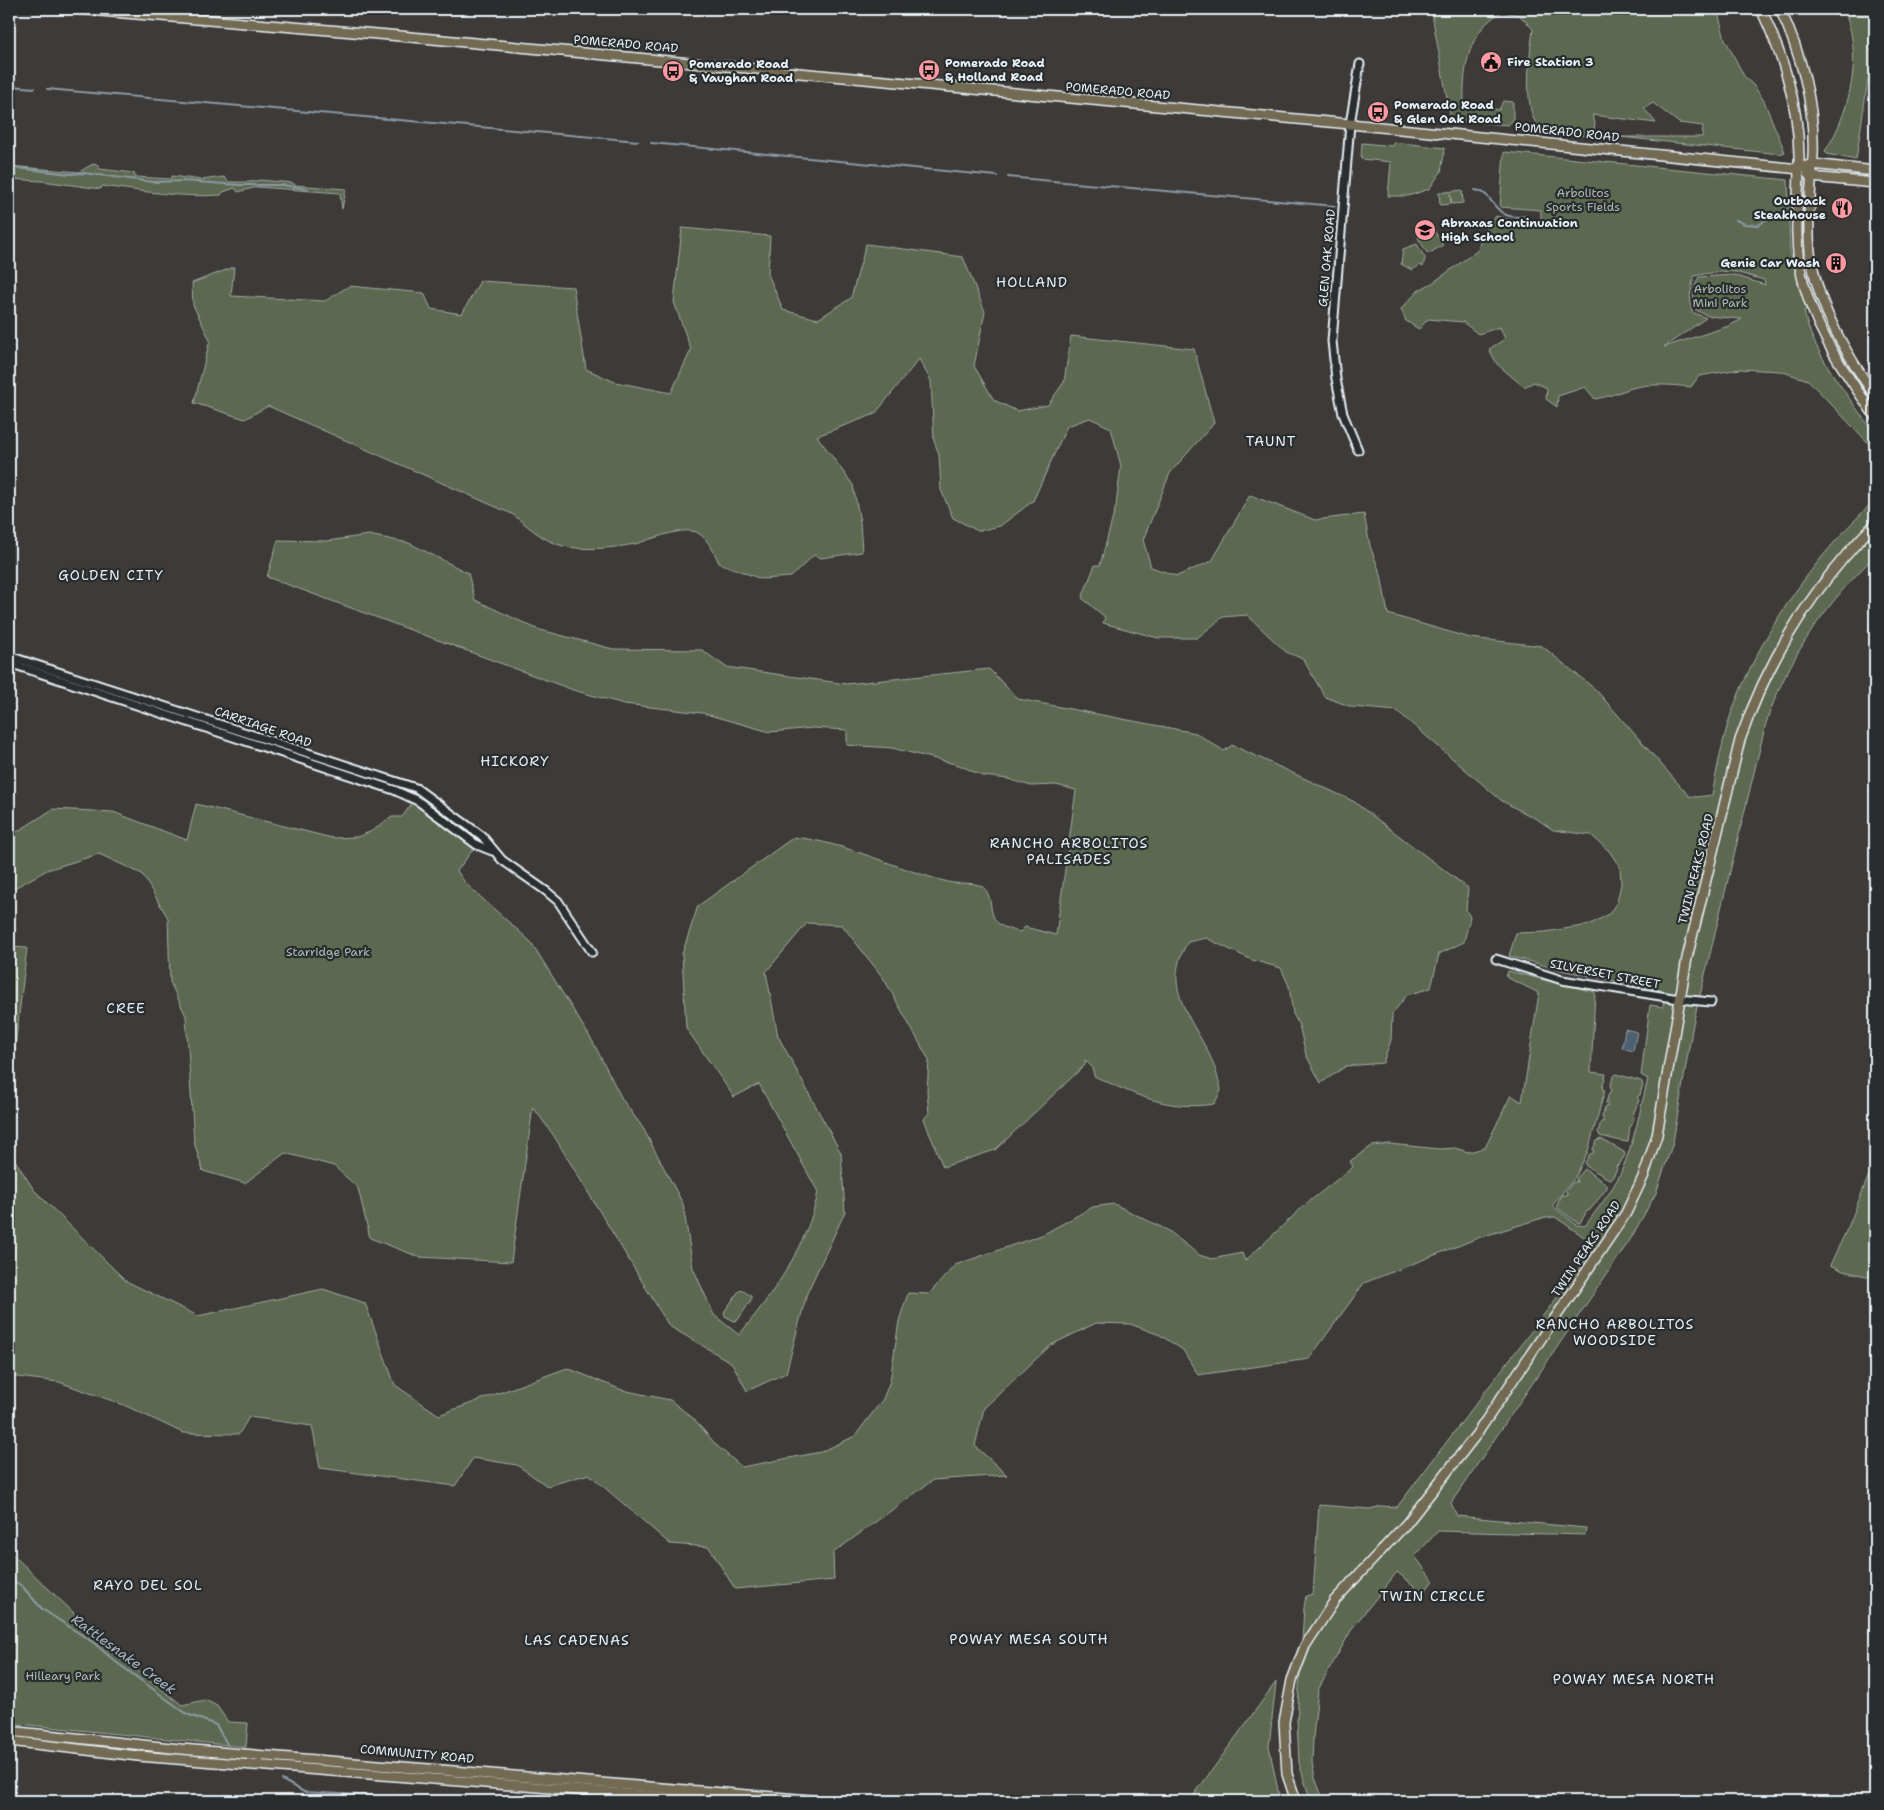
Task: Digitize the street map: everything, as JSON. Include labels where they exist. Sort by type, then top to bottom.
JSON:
[{"type":"main road","name":"POMERADO ROAD","points":[[76,9],[380,34],[1350,124],[1799,169],[1812,164],[1875,170]]},
{"type":"main road","points":[[1761,9],[1785,63],[1798,123],[1799,169],[1796,228],[1800,268],[1810,303],[1834,355],[1875,416]]},
{"type":"main road","points":[[1780,9],[1791,32],[1802,68],[1812,122],[1812,164],[1808,214],[1809,244],[1820,295],[1836,334],[1875,396]]},
{"type":"main road","name":"POMERADO ROAD","points":[[1799,169],[1811,177],[1875,183]]},
{"type":"main road","name":"TWIN PEAKS ROAD","points":[[1296,1801],[1287,1774],[1284,1722],[1292,1680],[1305,1646],[1335,1600],[1407,1523],[1476,1435],[1626,1214],[1644,1175],[1657,1136],[1679,999],[1733,770],[1751,710],[1769,667],[1791,628],[1824,579],[1875,524]]},
{"type":"main road","name":"COMMUNITY ROAD","points":[[9,1731],[181,1749],[823,1801]]},
{"type":"main road","name":"COMMUNITY ROAD","points":[[9,1741],[138,1756],[716,1801]]},
{"type":"main road","points":[[103,1752],[105,1746],[130,1748],[138,1744]]},
{"type":"main road","points":[[138,1756],[140,1750],[168,1752],[181,1749]]},
{"type":"main road","points":[[199,1760],[202,1755],[224,1756],[235,1752]]},
{"type":"main road","points":[[223,1762],[229,1758],[253,1759],[258,1754]]},
{"type":"main road","points":[[563,1788],[572,1785],[606,1788],[609,1783],[613,1788],[654,1791],[668,1797]]},
{"type":"street","name":"GLEN OAK ROAD","points":[[1358,450],[1344,414],[1336,379],[1332,341],[1350,124],[1360,64]]},
{"type":"street","name":"CARRIAGE ROAD","points":[[9,656],[99,689],[381,782],[416,788],[482,836],[492,851]]},
{"type":"street","name":"CARRIAGE ROAD","points":[[9,663],[99,689]]},
{"type":"street","name":"CARRIAGE ROAD","points":[[381,782],[418,801],[477,845],[492,851],[558,902],[592,952]]},
{"type":"street","points":[[450,826],[456,816]]},
{"type":"street","name":"SILVERSET STREET","points":[[1496,959],[1562,980],[1679,999],[1712,1002]]},
{"type":"green space","points":[[1431,9],[1717,9],[1725,39],[1744,76],[1754,86],[1764,101],[1785,152],[1780,154],[1620,137],[1702,137],[1703,126],[1679,123],[1653,103],[1644,108],[1656,123],[1592,115],[1595,123],[1593,137],[1541,130],[1531,110],[1529,97],[1528,82],[1533,29],[1519,15],[1502,12],[1482,28],[1470,50],[1465,76],[1464,102],[1499,110],[1503,101],[1513,102],[1513,120],[1508,125],[1451,120]]},
{"type":"green space","points":[[1844,9],[1875,9],[1869,49],[1875,50],[1875,81],[1868,80],[1856,160],[1827,154],[1825,151],[1839,126],[1851,83],[1853,68],[1852,39]]},
{"type":"green space","points":[[1393,142],[1445,148],[1441,172],[1429,189],[1408,196],[1388,196],[1391,162],[1361,159],[1362,143],[1393,146]]},
{"type":"green space","points":[[1504,152],[1788,180],[1790,251],[1807,309],[1804,310],[1808,326],[1814,342],[1833,375],[1875,435],[1875,450],[1808,380],[1780,371],[1740,369],[1699,376],[1691,387],[1647,385],[1595,399],[1585,387],[1558,396],[1557,407],[1546,399],[1547,388],[1534,382],[1524,387],[1497,364],[1489,349],[1505,339],[1500,327],[1478,334],[1463,322],[1428,319],[1419,329],[1406,321],[1401,309],[1419,290],[1434,282],[1478,250],[1482,235],[1496,216],[1517,222],[1541,222],[1541,210],[1500,207]],"holes":[[[1720,271],[1735,272],[1764,280],[1765,285],[1734,275],[1699,277],[1694,290],[1694,301],[1696,310],[1708,316],[1742,319],[1729,326],[1664,347],[1706,318],[1692,312],[1690,296],[1694,276]]]},
{"type":"green space","points":[[93,164],[99,166],[99,169],[134,173],[135,177],[171,179],[172,176],[201,180],[224,177],[229,182],[260,180],[346,189],[342,209],[340,193],[257,187],[238,192],[235,188],[223,192],[221,195],[191,196],[102,186],[101,189],[42,181],[9,179],[9,166],[79,172]]},
{"type":"green space","points":[[1462,190],[1463,203],[1452,204],[1450,194],[1451,204],[1440,205],[1439,193]]},
{"type":"green space","points":[[682,228],[770,236],[768,274],[783,310],[818,319],[851,298],[866,244],[963,257],[985,312],[974,366],[994,400],[1017,411],[1048,405],[1064,382],[1071,336],[1194,349],[1214,423],[1170,473],[1143,540],[1151,567],[1177,576],[1212,561],[1250,495],[1315,520],[1364,514],[1370,546],[1381,575],[1388,614],[1470,638],[1542,646],[1596,690],[1689,796],[1712,795],[1730,717],[1742,686],[1772,628],[1809,573],[1852,523],[1875,500],[1875,556],[1857,574],[1810,633],[1785,676],[1766,723],[1693,1024],[1673,1142],[1656,1193],[1630,1240],[1451,1503],[1457,1516],[1586,1528],[1585,1535],[1438,1531],[1415,1556],[1433,1581],[1423,1593],[1397,1572],[1353,1627],[1318,1690],[1312,1763],[1315,1778],[1324,1801],[1311,1801],[1310,1799],[1299,1763],[1297,1720],[1304,1608],[1306,1596],[1313,1594],[1319,1505],[1370,1509],[1381,1506],[1397,1507],[1594,1249],[1584,1237],[1555,1217],[1539,1219],[1478,1238],[1364,1283],[1309,1359],[1198,1375],[1183,1350],[1160,1335],[1130,1324],[1096,1323],[1051,1345],[984,1408],[975,1446],[1007,1475],[933,1480],[833,1553],[834,1580],[735,1589],[709,1547],[670,1544],[589,1474],[547,1486],[517,1465],[473,1458],[455,1486],[320,1468],[312,1426],[249,1417],[239,1434],[183,1433],[124,1405],[59,1382],[9,1376],[9,1144],[11,1154],[34,1190],[126,1281],[198,1316],[323,1289],[365,1303],[395,1385],[439,1415],[567,1368],[622,1390],[670,1400],[694,1419],[717,1446],[742,1467],[821,1452],[855,1436],[883,1399],[890,1381],[899,1321],[908,1293],[929,1294],[955,1265],[1042,1235],[1093,1207],[1114,1204],[1169,1231],[1199,1255],[1212,1259],[1242,1253],[1245,1261],[1305,1205],[1353,1167],[1350,1161],[1372,1146],[1389,1144],[1440,1149],[1455,1148],[1468,1152],[1485,1148],[1511,1095],[1522,1102],[1539,993],[1506,977],[1508,971],[1595,992],[1591,1072],[1606,1074],[1602,1089],[1605,1090],[1588,1151],[1576,1176],[1552,1206],[1577,1225],[1585,1226],[1613,1186],[1630,1150],[1648,1079],[1641,1075],[1650,1005],[1663,1007],[1665,991],[1565,971],[1509,956],[1516,933],[1545,932],[1589,925],[1609,914],[1617,902],[1621,884],[1620,867],[1609,851],[1591,835],[1553,830],[1502,801],[1397,711],[1352,707],[1325,697],[1303,659],[1286,652],[1247,615],[1223,617],[1197,638],[1158,638],[1103,623],[1105,617],[1082,598],[1095,565],[1100,565],[1116,506],[1121,466],[1111,428],[1090,418],[1067,426],[1033,501],[1000,526],[978,531],[953,518],[941,490],[939,454],[934,441],[931,381],[919,359],[875,414],[817,436],[853,485],[860,522],[862,552],[821,558],[814,555],[791,577],[761,579],[719,563],[711,546],[698,533],[692,531],[676,532],[618,547],[589,549],[571,548],[556,544],[542,537],[512,514],[268,406],[245,419],[194,403],[210,340],[193,305],[192,283],[234,267],[231,296],[325,301],[349,286],[424,293],[431,309],[462,314],[480,281],[573,287],[586,369],[615,382],[671,393],[691,350],[674,302]]},
{"type":"green space","points":[[1433,229],[1443,245],[1428,254],[1418,238]]},
{"type":"green space","points":[[1417,244],[1425,258],[1423,267],[1420,265],[1412,270],[1401,264],[1403,249]]},
{"type":"green space","name":"Starridge Park","points":[[369,535],[409,543],[468,573],[475,600],[537,629],[613,649],[702,650],[726,667],[846,684],[989,669],[1018,699],[1196,733],[1224,751],[1232,745],[1353,801],[1468,888],[1466,910],[1470,917],[1464,942],[1439,954],[1431,988],[1407,995],[1392,1014],[1391,1040],[1383,1063],[1346,1066],[1321,1083],[1306,1055],[1299,1025],[1293,1014],[1289,986],[1281,968],[1252,960],[1206,938],[1188,942],[1179,961],[1177,978],[1180,995],[1186,1011],[1211,1058],[1219,1082],[1221,1090],[1214,1104],[1197,1106],[1152,1100],[1094,1076],[1092,1067],[1085,1060],[1085,1065],[995,1150],[943,1167],[924,1119],[929,1113],[927,1091],[929,1060],[884,979],[842,925],[807,923],[766,972],[778,1036],[841,1153],[845,1212],[807,1293],[786,1373],[747,1391],[732,1363],[669,1326],[554,1136],[533,1107],[511,1262],[419,1257],[370,1238],[358,1188],[334,1166],[285,1153],[245,1183],[203,1171],[194,1142],[186,1016],[170,982],[168,918],[142,874],[99,854],[47,870],[9,891],[9,837],[53,809],[113,812],[187,840],[196,804],[332,838],[357,837],[372,831],[392,817],[402,817],[413,802],[474,848],[457,871],[466,884],[531,942],[593,1042],[622,1099],[643,1128],[683,1204],[693,1268],[714,1315],[739,1335],[776,1286],[798,1250],[813,1212],[818,1192],[759,1084],[734,1097],[686,1028],[682,954],[698,906],[794,837],[853,850],[948,882],[969,883],[981,886],[988,894],[993,915],[1000,925],[1020,932],[1025,927],[1056,935],[1076,790],[1056,785],[1031,786],[1008,779],[983,776],[959,765],[892,748],[847,745],[847,730],[813,728],[770,732],[702,713],[624,704],[573,690],[267,577],[278,540],[327,541]]},
{"type":"green space","points":[[9,947],[27,948],[14,1056],[9,1056]]},
{"type":"green space","points":[[1616,1074],[1641,1081],[1643,1084],[1640,1095],[1637,1097],[1639,1100],[1634,1112],[1628,1141],[1626,1142],[1600,1136],[1598,1132],[1601,1122],[1604,1121],[1602,1117],[1605,1107],[1608,1106],[1606,1103],[1612,1090],[1610,1087]]},
{"type":"green space","points":[[1601,1139],[1624,1152],[1625,1155],[1619,1165],[1616,1166],[1617,1169],[1612,1178],[1609,1179],[1586,1166],[1585,1163],[1590,1154],[1594,1153],[1593,1149],[1597,1141]]},
{"type":"green space","points":[[1875,1160],[1875,1278],[1843,1271],[1830,1265],[1849,1225]]},
{"type":"green space","points":[[1585,1169],[1607,1185],[1607,1188],[1590,1210],[1587,1211],[1580,1223],[1578,1223],[1556,1207],[1562,1195],[1567,1195],[1566,1191],[1573,1182],[1577,1182],[1576,1179]]},
{"type":"green space","points":[[742,1290],[751,1296],[751,1300],[738,1320],[734,1321],[725,1316],[724,1312],[739,1291]]},
{"type":"green space","name":"Hilleary Park","points":[[9,1551],[119,1656],[182,1705],[205,1700],[217,1706],[228,1722],[248,1723],[246,1747],[9,1723]]},
{"type":"green space","points":[[1276,1682],[1269,1746],[1280,1801],[1191,1799]]},
{"type":"water","points":[[1625,1029],[1637,1032],[1633,1051],[1622,1048]]},
{"type":"waterway","points":[[9,86],[35,88]]},
{"type":"waterway","points":[[47,89],[638,141]]},
{"type":"waterway","points":[[651,143],[997,176]]},
{"type":"waterway","points":[[9,167],[70,174],[84,173],[153,182],[183,181],[240,185],[282,185],[308,189]]},
{"type":"waterway","points":[[1008,177],[1335,206]]},
{"type":"waterway","points":[[1475,190],[1482,192],[1500,211],[1507,215],[1515,217],[1527,216]]},
{"type":"waterway","points":[[1736,220],[1745,224],[1759,225],[1773,216],[1783,218]]},
{"type":"waterway","name":"Rattlesnake Creek","points":[[9,1578],[22,1586],[42,1609],[94,1643],[116,1662],[187,1714],[216,1725],[227,1744]]},
{"type":"waterway","name":"Rattlesnake Creek","points":[[282,1780],[304,1792],[468,1801]]},
{"type":"place","name":"Fire Station 3","points":[[1491,62]]},
{"type":"place","name":"Pomerado Road & Holland Road","points":[[929,70]]},
{"type":"place","name":"Pomerado Road & Vaughan Road","points":[[673,71]]},
{"type":"place","name":"Pomerado Road & Glen Oak Road","points":[[1378,112]]},
{"type":"place","name":"Outback Steakhouse","points":[[1842,208]]},
{"type":"place","name":"Abraxas Continuation High School","points":[[1425,230]]},
{"type":"place","name":"Genie Car Wash","points":[[1836,263]]},
{"type":"district","name":"HOLLAND","points":[[1032,282]]},
{"type":"district","name":"TAUNT","points":[[1271,441]]},
{"type":"district","name":"GOLDEN CITY","points":[[111,575]]},
{"type":"district","name":"HICKORY","points":[[515,761]]},
{"type":"district","name":"RANCHO ARBOLITOS PALISADES","points":[[1069,852]]},
{"type":"district","name":"CREE","points":[[126,1008]]},
{"type":"district","name":"RANCHO ARBOLITOS WOODSIDE","points":[[1615,1332]]},
{"type":"district","name":"RAYO DEL SOL","points":[[148,1585]]},
{"type":"district","name":"TWIN CIRCLE","points":[[1433,1596]]},
{"type":"district","name":"POWAY MESA SOUTH","points":[[1029,1639]]},
{"type":"district","name":"LAS CADENAS","points":[[577,1640]]},
{"type":"district","name":"POWAY MESA NORTH","points":[[1634,1679]]},
{"type":"park label","name":"Arbolitos Sports Fields","points":[[1583,200]]},
{"type":"park label","name":"Arbolitos Mini Park","points":[[1720,296]]}]
